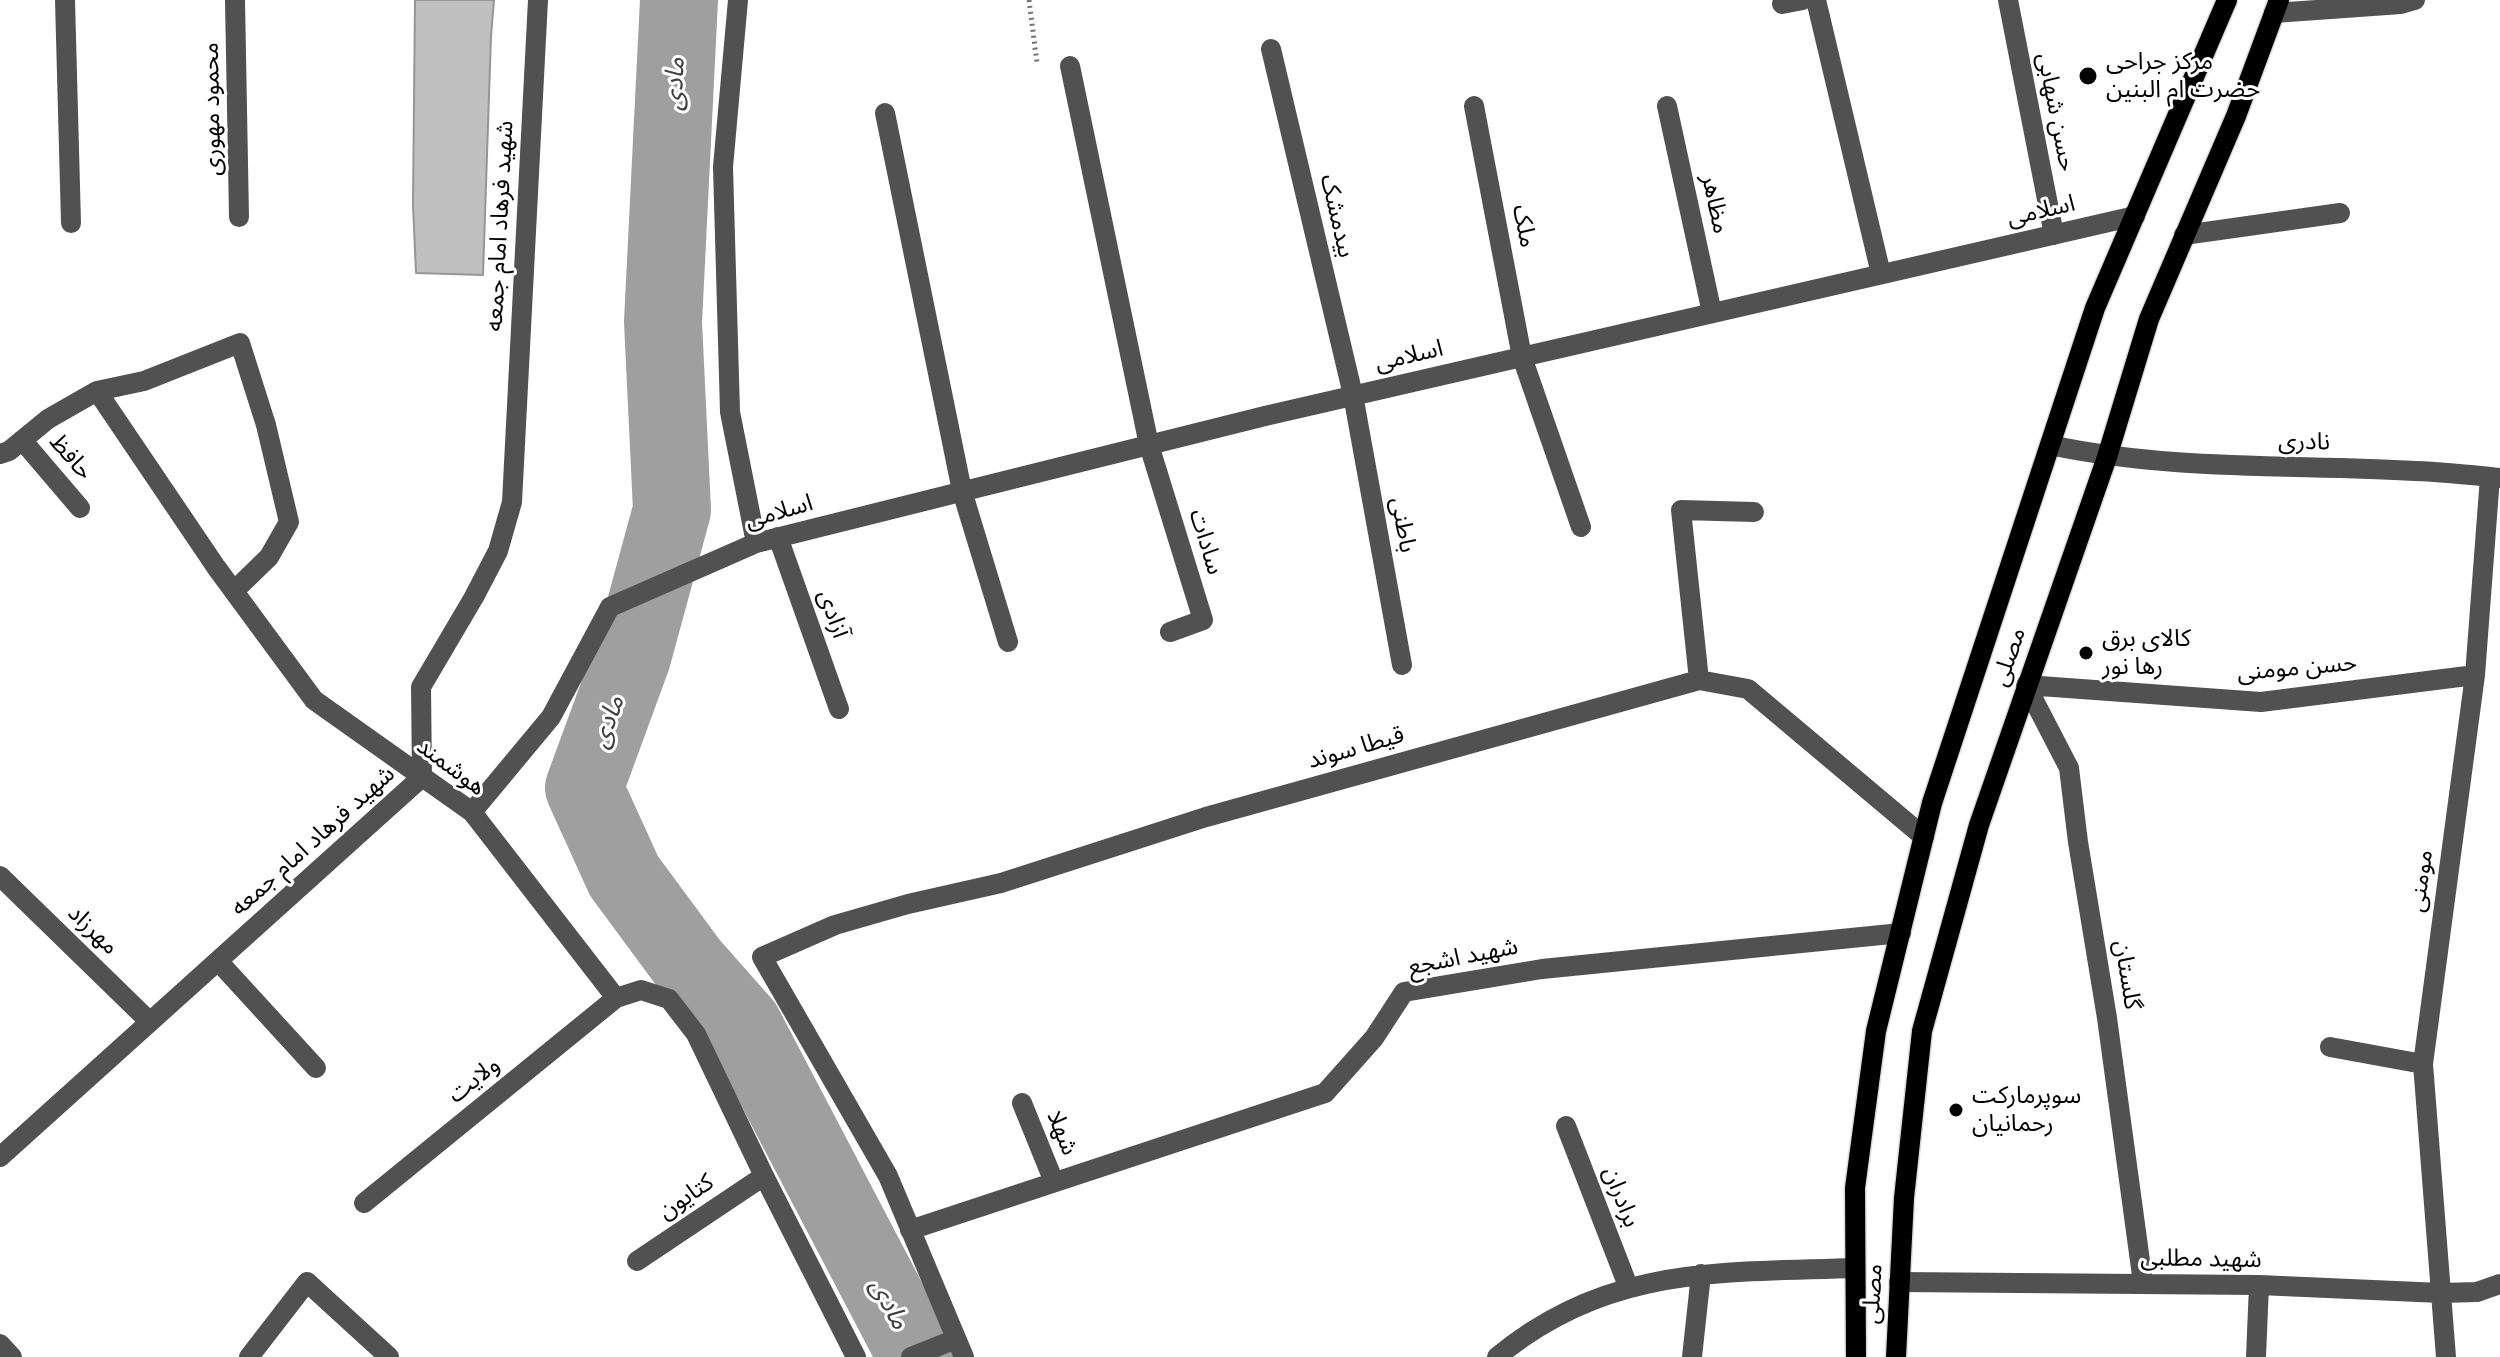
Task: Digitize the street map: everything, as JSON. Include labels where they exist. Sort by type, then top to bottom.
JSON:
[{"type":"main road","name":"مصلی","points":[[1856,1357],[1855,1188],[1876,1031],[1932,803],[2095,308],[2227,0]]},
{"type":"main road","name":"مصلی","points":[[1896,1357],[1899,1282],[1922,1031],[1979,825],[2107,457],[2149,319],[2236,116],[2277,6]]},
{"type":"street","points":[[65,0],[71,223]]},
{"type":"street","name":"محمود مهوری","points":[[235,0],[239,217]]},
{"type":"street","name":"شهید فرهاد امام جمعه","points":[[0,1157],[422,777],[421,687],[498,551],[512,502],[538,0]]},
{"type":"street","points":[[1782,4],[1803,0]]},
{"type":"street","points":[[1816,0],[1881,274]]},
{"type":"street","name":"حسن شهابی","points":[[2008,0],[2054,235]]},
{"type":"street","points":[[2277,6],[2401,4],[2415,0]]},
{"type":"street","points":[[743,1],[723,167],[730,412],[756,543]]},
{"type":"street","name":"بیدمشک","points":[[1271,49],[1353,395]]},
{"type":"street","points":[[1070,66],[1149,445]]},
{"type":"street","name":"ملک","points":[[1474,106],[1522,357],[1581,527]]},
{"type":"street","name":"مظاهر","points":[[1667,106],[1712,313]]},
{"type":"street","points":[[885,113],[962,491],[1008,642]]},
{"type":"street","points":[[2184,235],[2340,213]]},
{"type":"street","name":"اسلامی","points":[[472,812],[551,717],[610,607],[756,543],[1353,395],[2135,216]]},
{"type":"street","points":[[0,454],[9,451],[48,419],[97,391],[144,381],[240,343],[266,425],[289,522],[269,557],[234,591]]},
{"type":"street","name":"هوشمند","points":[[97,391],[234,591],[314,700],[472,812],[616,998]]},
{"type":"street","name":"باطنی","points":[[1353,395],[1402,665]]},
{"type":"street","name":"حافظ","points":[[22,440],[80,508]]},
{"type":"street","name":"سادات","points":[[1149,445],[1203,620],[1170,632]]},
{"type":"street","name":"نادری","points":[[2050,445],[2107,457],[2201,465],[2414,471],[2495,477]]},
{"type":"street","name":"مومنی","points":[[2446,1357],[2423,1064],[2475,675],[2495,477]]},
{"type":"street","points":[[1699,680],[1681,510],[1754,512]]},
{"type":"street","name":"آزادی","points":[[778,537],[839,709]]},
{"type":"street","name":"حسن مومنی","points":[[2026,685],[2261,702],[2475,675]]},
{"type":"street","name":"قیطا سوند","points":[[910,1230],[888,1176],[762,957],[850,921],[1001,883],[1206,817],[1699,680],[1748,689],[1924,837]]},
{"type":"street","name":"گلستان","points":[[2026,685],[2069,768],[2143,1283]]},
{"type":"street","name":"مهرزاد","points":[[0,876],[150,1022]]},
{"type":"street","name":"شهید اشجع","points":[[910,1230],[1325,1093],[1374,1038],[1404,992],[1542,969],[1901,933]]},
{"type":"street","points":[[218,961],[316,1068]]},
{"type":"street","points":[[616,998],[641,990],[669,999],[696,1034],[856,1357]]},
{"type":"street","name":"ولایت","points":[[364,1203],[616,998]]},
{"type":"street","points":[[2330,1047],[2423,1064]]},
{"type":"street","name":"شهلا","points":[[1022,1103],[1054,1182]]},
{"type":"street","name":"برادران","points":[[1566,1126],[1628,1286]]},
{"type":"street","name":"کتایون","points":[[637,1261],[764,1176]]},
{"type":"street","points":[[910,1230],[960,1348],[911,1357]]},
{"type":"street","points":[[1497,1357],[1552,1317],[1628,1286],[1701,1274],[1855,1268]]},
{"type":"street","points":[[1692,1357],[1701,1274]]},
{"type":"street","points":[[249,1357],[307,1282],[389,1357]]},
{"type":"street","name":"شهید مطلبی","points":[[1899,1282],[2259,1285],[2441,1293],[2477,1292],[2500,1284]]},
{"type":"street","points":[[2256,1357],[2259,1285]]},
{"type":"street","points":[[0,1344],[12,1357]]},
{"type":"building","points":[[415,0],[494,0],[483,275],[416,273],[413,205]]},
{"type":"waterway","name":"مادی","points":[[679,0],[663,322],[672,510],[632,657],[584,788],[624,876],[689,964],[743,1025],[917,1357]]},
{"type":"place","name":"مرکز جراحی حضرت ام البنین","points":[[2088,76]]},
{"type":"place","name":"کالای برق رها نور","points":[[2086,653]]},
{"type":"place","name":"سوپرمارکت رحمانیان","points":[[1956,1110]]}]
